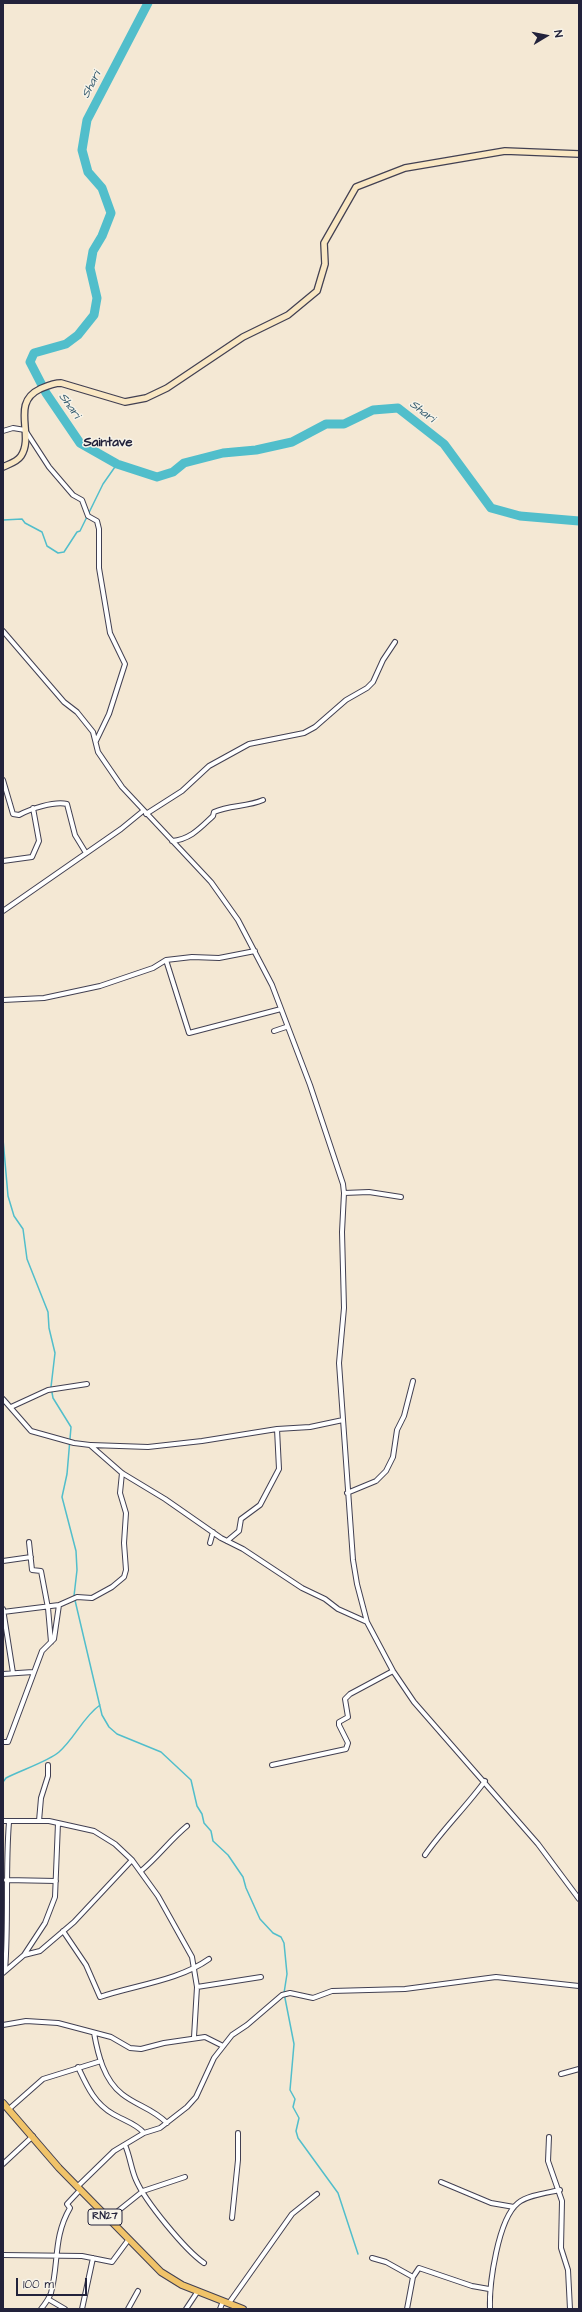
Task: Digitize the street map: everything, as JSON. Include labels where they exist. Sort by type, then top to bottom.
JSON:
[{"type":"main road","name":"RN27","points":[[3,2103],[78,2188],[161,2272],[182,2285],[243,2309]]},
{"type":"street","points":[[3,467],[21,456],[24,448],[26,403],[32,393],[54,383],[67,384],[125,402],[146,398],[167,388],[243,337],[288,315],[317,291],[325,264],[324,243],[356,188],[405,168],[498,153],[538,151],[579,154]]},
{"type":"street","points":[[3,431],[13,428],[25,430],[49,467],[73,494],[82,500],[88,516],[95,518],[99,529],[99,568],[110,633],[125,664],[108,714],[96,741]]},
{"type":"street","points":[[3,631],[64,702],[77,712],[93,732],[98,752],[122,787],[218,891],[238,920],[255,951],[310,1085],[343,1184],[342,1232],[344,1308],[339,1363],[347,1493],[357,1584],[367,1622],[393,1671],[414,1702],[485,1781],[538,1844],[579,1899]]},
{"type":"street","points":[[3,911],[122,829],[144,812],[182,791],[209,766],[249,744],[304,733],[315,728],[346,700],[367,688],[373,682],[383,660],[395,642]]},
{"type":"street","points":[[3,780],[14,814],[19,815],[32,808],[61,803],[66,804],[75,835],[86,853]]},
{"type":"street","points":[[172,841],[181,840],[196,834],[204,823],[213,816],[214,812],[227,806],[250,805],[263,800]]},
{"type":"street","points":[[3,861],[32,857],[39,841],[32,808]]},
{"type":"street","points":[[3,1000],[44,998],[100,986],[153,968],[166,960],[192,957],[219,958],[255,951]]},
{"type":"street","points":[[166,960],[189,1033],[280,1009]]},
{"type":"street","points":[[274,1031],[286,1027]]},
{"type":"street","points":[[344,1193],[369,1192],[401,1197]]},
{"type":"street","points":[[347,1493],[376,1481],[386,1471],[393,1457],[397,1430],[404,1416],[413,1381]]},
{"type":"street","points":[[11,1407],[48,1390],[87,1384]]},
{"type":"street","points":[[3,1399],[31,1431],[74,1443],[90,1444],[148,1447],[277,1429],[310,1427],[343,1420]]},
{"type":"street","points":[[227,1541],[239,1531],[242,1519],[260,1505],[279,1469],[277,1429]]},
{"type":"street","points":[[90,1444],[122,1473],[227,1541],[243,1549],[302,1588],[325,1599],[338,1609],[367,1622]]},
{"type":"street","points":[[13,1673],[4,1626],[3,1611],[48,1608],[59,1605],[75,1597],[92,1598],[105,1591],[124,1577],[126,1570],[124,1544],[126,1513],[120,1493],[122,1473]]},
{"type":"street","points":[[210,1543],[213,1532]]},
{"type":"street","points":[[29,1542],[32,1570],[41,1571],[48,1608],[51,1643]]},
{"type":"street","points":[[3,1561],[31,1557]]},
{"type":"street","points":[[3,1742],[8,1742],[42,1651],[54,1639],[59,1605]]},
{"type":"street","points":[[272,1765],[346,1749],[346,1739],[339,1724],[339,1722],[348,1717],[345,1699],[350,1694],[393,1671]]},
{"type":"street","points":[[3,1674],[33,1672]]},
{"type":"street","points":[[39,1821],[41,1798],[48,1776],[48,1765]]},
{"type":"street","points":[[425,1855],[440,1834],[462,1812],[485,1781]]},
{"type":"street","points":[[3,1821],[39,1821],[58,1823],[94,1831],[115,1844],[132,1860],[158,1896],[187,1946],[197,1987],[194,2037]]},
{"type":"street","points":[[4,1972],[7,1944],[6,1880],[9,1822]]},
{"type":"street","points":[[4,1972],[24,1955],[45,1923],[55,1897],[58,1823]]},
{"type":"street","points":[[141,1871],[157,1858],[173,1837],[187,1826]]},
{"type":"street","points":[[24,1955],[40,1951],[63,1931],[132,1860]]},
{"type":"street","points":[[6,1880],[56,1881]]},
{"type":"street","points":[[63,1931],[86,1965],[100,1997],[158,1981],[209,1959]]},
{"type":"street","points":[[197,1987],[261,1977]]},
{"type":"street","points":[[42,2309],[51,2294],[55,2255],[64,2219],[70,2208],[67,2204],[78,2188],[110,2154],[144,2133],[160,2128],[196,2097],[214,2058],[232,2035],[248,2025],[284,1994],[312,1998],[332,1992],[405,1989],[496,1977],[579,1986]]},
{"type":"street","points":[[3,2025],[26,2021],[58,2022],[111,2037],[130,2048],[141,2049],[194,2037],[205,2037],[223,2046]]},
{"type":"street","points":[[94,2033],[101,2061],[110,2082],[123,2095],[147,2107],[167,2123]]},
{"type":"street","points":[[9,2109],[40,2081],[101,2061]]},
{"type":"street","points":[[78,2068],[89,2092],[97,2102],[111,2113],[140,2128],[144,2133]]},
{"type":"street","points":[[561,2074],[579,2069]]},
{"type":"street","points":[[232,2218],[238,2160],[238,2133]]},
{"type":"street","points":[[3,2164],[33,2136]]},
{"type":"street","points":[[549,2137],[548,2162],[560,2190],[562,2201],[561,2248],[568,2270],[570,2309]]},
{"type":"street","points":[[124,2145],[131,2158],[136,2180],[143,2191],[192,2255],[204,2263]]},
{"type":"street","points":[[108,2219],[143,2191],[185,2177]]},
{"type":"street","points":[[441,2182],[491,2203],[514,2207]]},
{"type":"street","points":[[490,2309],[490,2289],[494,2257],[505,2226],[514,2207],[519,2202],[560,2190]]},
{"type":"street","points":[[220,2309],[292,2214],[317,2194]]},
{"type":"street","points":[[3,2255],[55,2255],[93,2258],[112,2262],[129,2239]]},
{"type":"street","points":[[82,2309],[93,2258]]},
{"type":"street","points":[[372,2258],[386,2262],[413,2277]]},
{"type":"street","points":[[407,2309],[413,2277],[417,2270],[422,2269],[472,2286],[490,2289]]},
{"type":"street","points":[[186,2309],[198,2291]]},
{"type":"street","points":[[128,2309],[138,2292]]},
{"type":"street","points":[[48,2298],[65,2309]]},
{"type":"waterway","name":"Shari","points":[[148,3],[87,120],[82,150],[88,172],[102,188],[111,213],[102,236],[93,251],[90,268],[97,298],[94,315],[78,335],[66,344],[34,353],[30,362],[46,393],[80,443],[117,464],[157,477],[173,472],[184,463],[223,453],[256,450],[292,442],[326,424],[344,424],[373,410],[398,408],[444,444],[491,508],[520,516],[579,521]]},
{"type":"waterway","points":[[3,520],[22,519],[25,523],[42,532],[47,546],[58,553],[64,552],[77,532],[80,531],[103,484],[117,464]]},
{"type":"waterway","points":[[3,1139],[8,1196],[14,1216],[23,1229],[27,1259],[48,1312],[49,1328],[55,1353],[51,1387],[53,1398],[71,1427],[67,1474],[62,1497],[76,1551],[77,1570],[74,1596],[102,1715],[109,1727],[117,1734],[161,1752],[191,1780],[197,1806],[202,1814],[204,1823],[211,1831],[213,1841],[228,1855],[243,1877],[246,1888],[260,1919],[273,1933],[281,1937],[284,1943],[287,1974],[284,1993],[294,2044],[290,2090],[295,2099],[293,2107],[299,2118],[296,2131],[298,2138],[338,2193],[358,2254]]},
{"type":"waterway","points":[[3,1782],[6,1778],[48,1759],[59,1752],[89,1715],[100,1705]]},
{"type":"district","name":"Saintave","points":[[108,443]]}]
